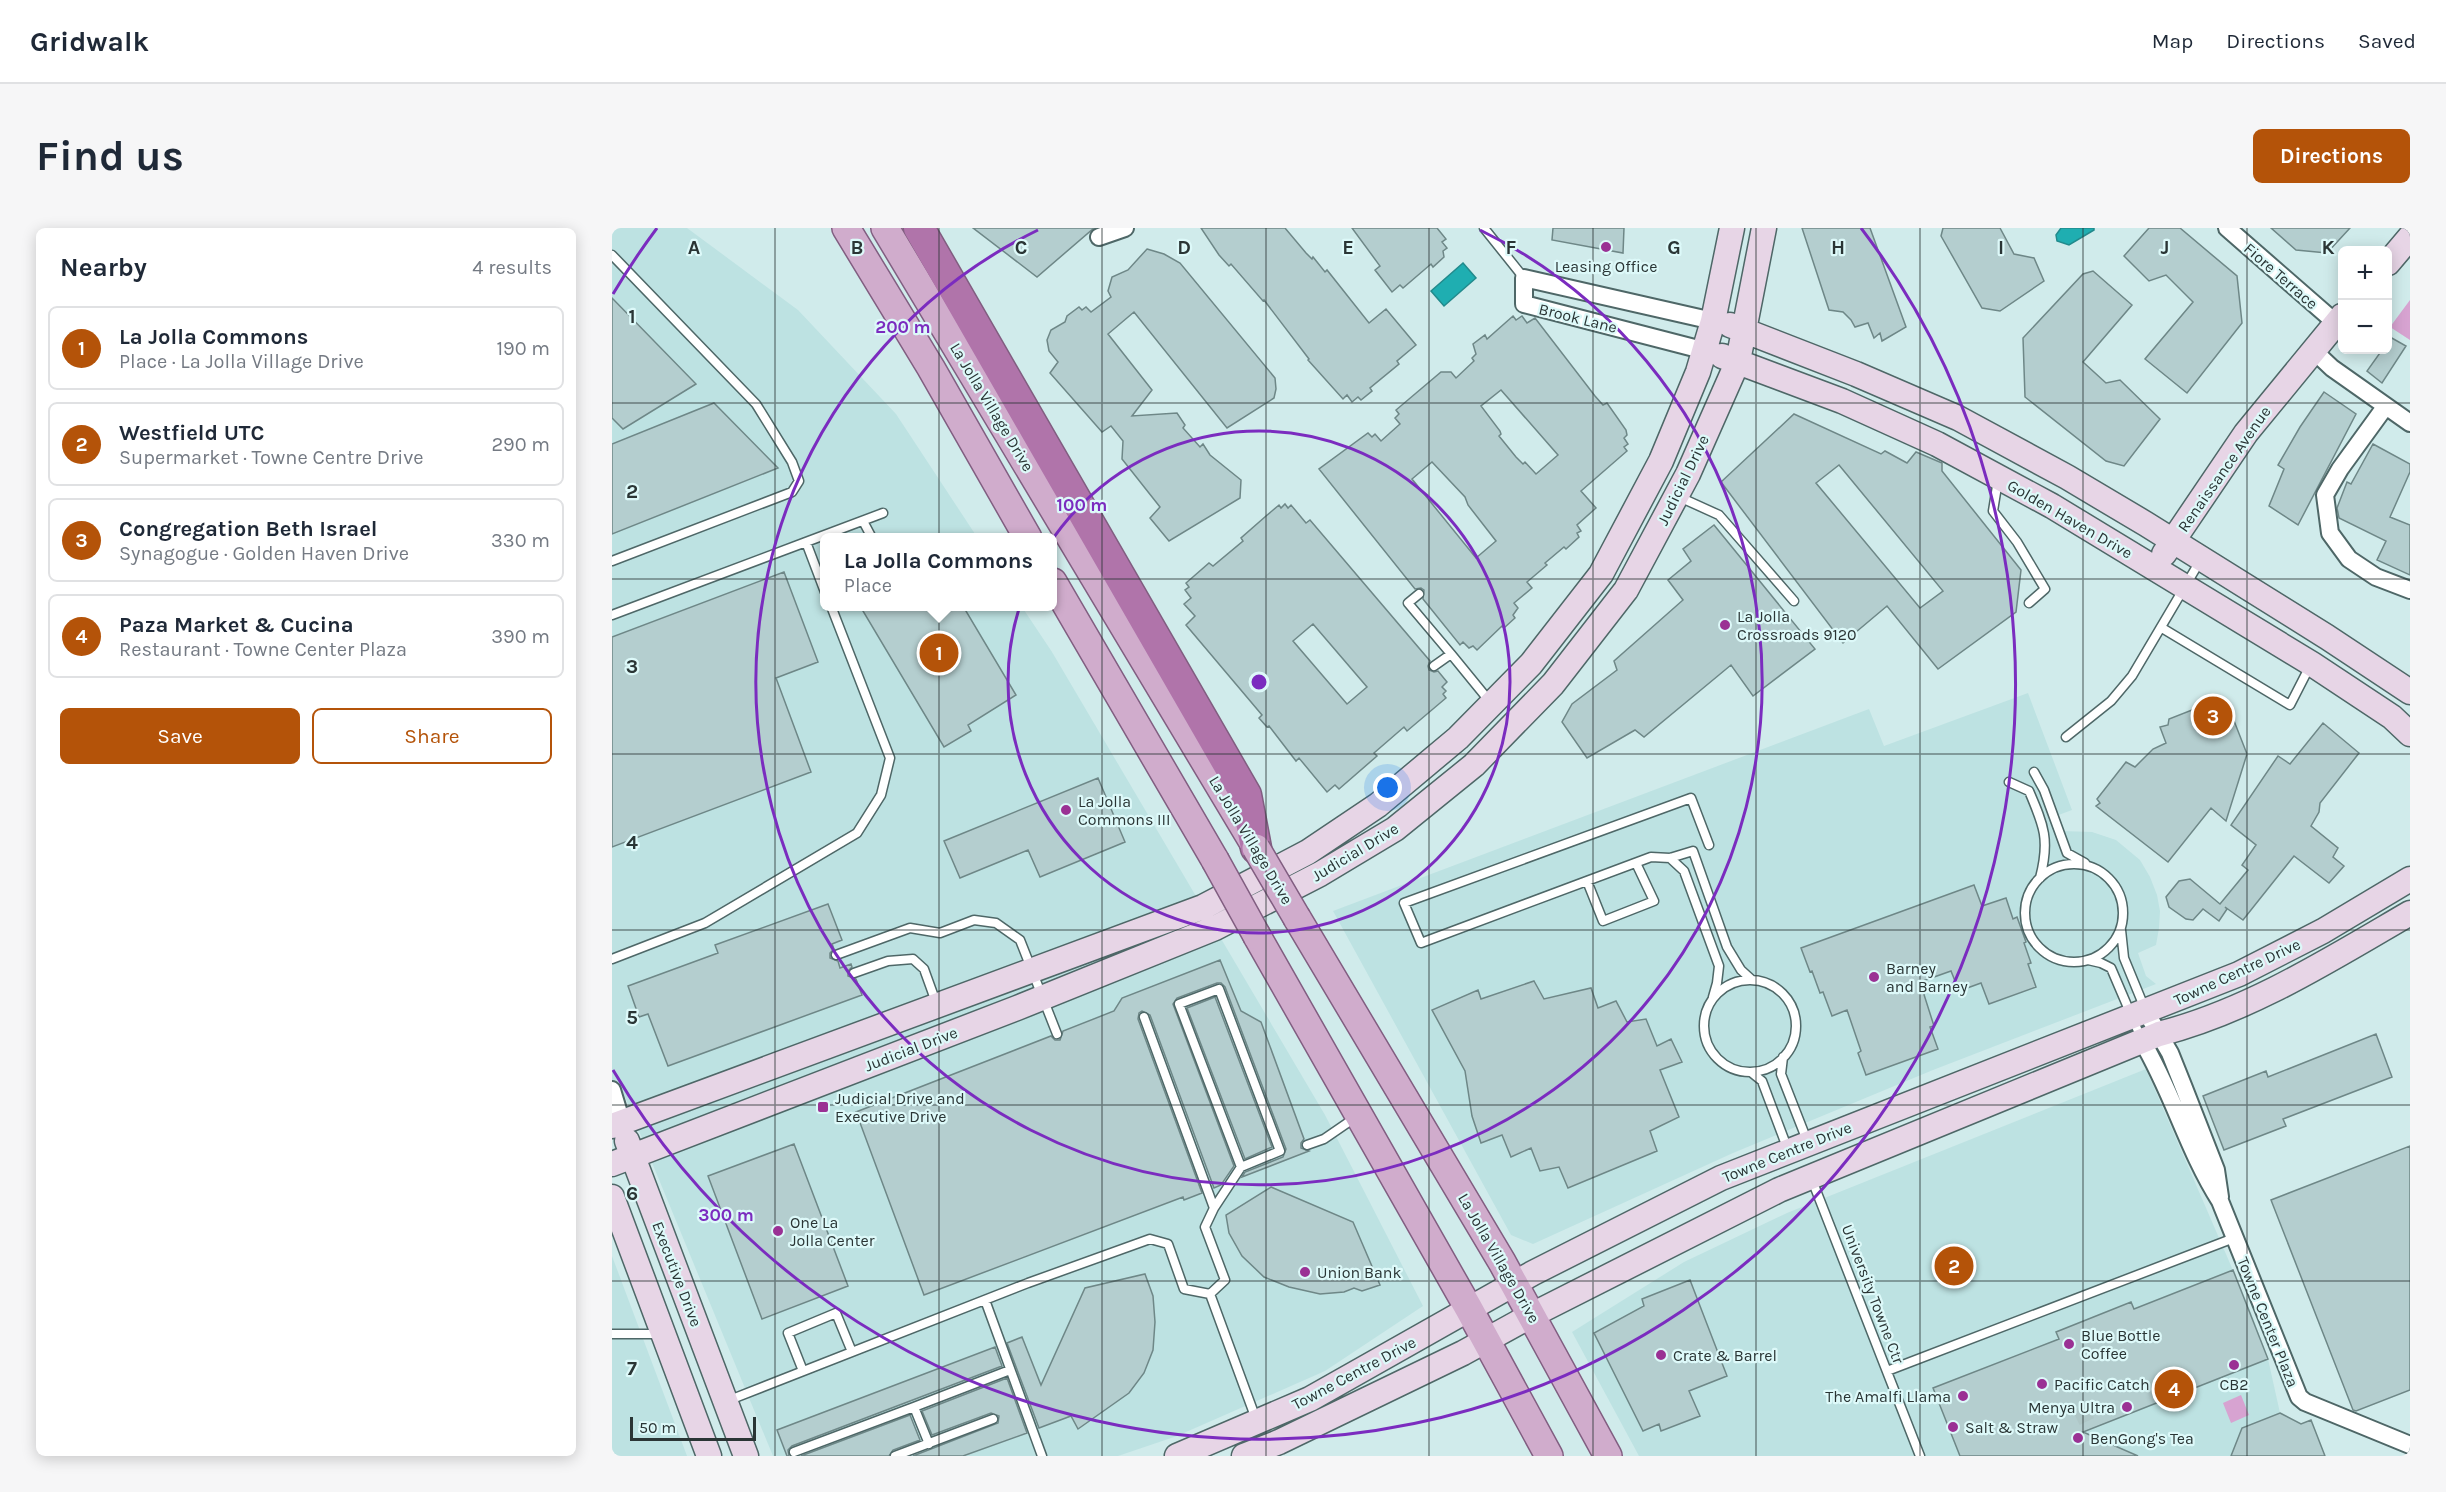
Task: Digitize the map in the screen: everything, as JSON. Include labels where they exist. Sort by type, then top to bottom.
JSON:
[{"type":"highway","points":[[919,228],[1246,795],[1256,848]]},
{"type":"main road","name":"La Jolla Village Drive","points":[[846,228],[931,368],[1026,533]]},
{"type":"main road","name":"La Jolla Village Drive","points":[[885,228],[1514,1284],[1608,1456]]},
{"type":"main road","points":[[1057,589],[1215,860],[1550,1456]]},
{"type":"street","points":[[1099,237],[1125,228]]},
{"type":"street","name":"Judicial Drive","points":[[617,1125],[1203,907],[1308,852],[1378,805],[1458,738],[1531,664],[1601,574],[1662,461],[1706,351],[1732,228]]},
{"type":"street","name":"Judicial Drive","points":[[622,1160],[1043,998],[1215,928],[1320,874],[1395,829],[1474,765],[1553,684],[1626,590],[1677,496],[1738,361],[1746,330],[1764,228]]},
{"type":"street","name":"Fiore Terrace","points":[[2227,228],[2338,319]]},
{"type":"street","points":[[2392,258],[2410,237]]},
{"type":"street","name":"Brook Lane","points":[[1706,351],[1524,304],[1524,278],[1713,321]]},
{"type":"street","name":"Golden Haven Drive","points":[[1713,321],[1746,330],[1958,418],[2067,477],[2173,541],[2410,692]]},
{"type":"street","name":"Renaissance Avenue","points":[[2154,569],[2246,433],[2338,321]]},
{"type":"street","name":"Golden Haven Drive","points":[[1706,351],[1842,401],[1937,444],[1998,476],[2052,506],[2312,664],[2392,717],[2410,734]]},
{"type":"street","points":[[2314,351],[2332,368],[2410,423]]},
{"type":"street","points":[[2385,407],[2325,495],[2330,533],[2349,559],[2376,577],[2410,590]]},
{"type":"street","name":"Towne Centre Drive","points":[[1177,1456],[1310,1399],[1514,1284],[1721,1178],[2239,975],[2323,930],[2410,879]]},
{"type":"street","name":"Towne Centre Drive","points":[[1244,1456],[1281,1446],[1779,1190],[2151,1038],[2243,1003],[2298,977],[2410,913]]},
{"type":"street","name":"Towne Center Plaza","points":[[2139,1015],[2151,1038],[2158,1071],[2203,1174],[2220,1201],[2299,1397],[2305,1402],[2410,1445]]},
{"type":"street","name":"Executive Drive","points":[[612,1090],[622,1160],[726,1401],[747,1456]]},
{"type":"street","points":[[1668,1246],[1706,1209],[1790,1164],[1798,1148]]},
{"type":"street","name":"Executive Drive","points":[[612,1197],[709,1456]]},
{"type":"lane","points":[[1484,228],[1524,278]]},
{"type":"lane","points":[[612,255],[756,404],[792,462],[799,481],[792,492],[612,561]]},
{"type":"lane","points":[[1998,476],[1993,511],[2017,542],[2045,590],[2029,603]]},
{"type":"lane","points":[[1677,496],[1719,515],[1794,601]]},
{"type":"lane","points":[[832,533],[884,513]]},
{"type":"lane","points":[[863,521],[870,533]]},
{"type":"lane","points":[[612,615],[820,538]]},
{"type":"lane","points":[[806,543],[820,579]]},
{"type":"lane","points":[[2066,737],[2111,701],[2132,676],[2201,559]]},
{"type":"lane","points":[[1419,594],[1408,603],[1492,704]]},
{"type":"lane","points":[[612,959],[705,923],[857,833],[875,805],[881,795],[890,758],[833,611]]},
{"type":"lane","points":[[2162,628],[2290,705],[2312,664]]},
{"type":"lane","points":[[1434,666],[1451,654]]},
{"type":"lane","points":[[2034,772],[2044,790],[2067,853],[2098,871],[2108,879],[2118,894],[2123,912],[2118,934],[2106,951],[2087,960],[2073,962],[2059,960],[2046,953],[2032,937],[2025,917],[2026,903],[2031,889],[2040,878],[2061,866],[2087,866],[2098,871]]},
{"type":"lane","points":[[2009,782],[2029,791],[2044,827],[2046,856],[2040,878]]},
{"type":"lane","points":[[1709,845],[1691,798],[1404,903],[1420,943],[1651,856],[1670,858],[1693,851],[1727,947],[1741,970],[1752,980]]},
{"type":"lane","points":[[1670,858],[1684,872],[1719,966],[1718,983],[1704,1021],[1706,1039],[1716,1057],[1738,1071],[1752,1073],[1768,1069],[1789,1052],[1795,1038],[1796,1023],[1792,1007],[1782,993],[1775,988],[1752,980],[1735,983],[1724,988],[1713,1000]]},
{"type":"lane","points":[[1587,881],[1603,921],[1654,902],[1636,863]]},
{"type":"lane","points":[[836,955],[910,928],[940,933],[974,920],[996,923],[1020,940],[1057,1034]]},
{"type":"lane","points":[[2121,924],[2124,958],[2139,1015]]},
{"type":"lane","points":[[854,973],[888,961],[913,959],[924,969],[937,1005]]},
{"type":"lane","points":[[2087,960],[2111,968],[2139,1015]]},
{"type":"lane","points":[[1210,1294],[1225,1280],[1205,1227],[1214,1208],[1241,1167],[1280,1150],[1219,989],[1179,1004],[1241,1167]]},
{"type":"lane","points":[[1144,1017],[1214,1208]]},
{"type":"lane","points":[[1783,1057],[1781,1074],[1798,1148]]},
{"type":"lane","points":[[1752,1073],[1762,1081],[1798,1148]]},
{"type":"lane","points":[[1307,1145],[1324,1138],[1358,1115]]},
{"type":"lane","name":"University Towne Ctr","points":[[1811,1176],[1920,1456]]},
{"type":"lane","points":[[1887,1371],[2234,1238]]},
{"type":"lane","points":[[726,1401],[985,1300],[1150,1239],[1168,1244],[1185,1289],[1210,1294]]},
{"type":"lane","points":[[1210,1294],[1258,1423]]},
{"type":"lane","points":[[985,1300],[1042,1456]]},
{"type":"lane","points":[[803,1371],[788,1332],[836,1313],[852,1352]]},
{"type":"lane","points":[[612,1334],[663,1335]]},
{"type":"lane","points":[[794,1452],[1010,1370]]},
{"type":"lane","points":[[914,1407],[929,1444]]},
{"type":"lane","points":[[895,1456],[993,1419]]},
{"type":"shaded area","points":[[612,228],[687,228],[798,310],[896,414],[974,533],[820,533],[820,611],[1025,611],[1052,652],[1325,1115],[1423,1306],[1325,1371],[1177,1436],[1118,1456],[773,1456],[620,1085],[612,1088]]},
{"type":"shaded area","points":[[2410,300],[2410,340],[2392,328],[2392,324]]},
{"type":"shaded area","points":[[2028,693],[2072,810],[2056,816],[2061,831],[2092,832],[2116,840],[2140,860],[2150,877],[2160,911],[2159,928],[2156,945],[2138,953],[2146,976],[2156,984],[1933,1070],[1733,1153],[1533,1244],[1511,1235],[1333,911],[1869,709],[1884,746]]},
{"type":"shaded area","points":[[2146,1069],[2251,1312],[2268,1359],[2280,1413],[2301,1424],[2311,1420],[2322,1456],[1639,1456],[1572,1332],[1684,1262],[1787,1213]]},
{"type":"shaded area","points":[[612,1256],[687,1456],[612,1456]]},
{"type":"shaded area","points":[[2241,1395],[2249,1415],[2231,1423],[2223,1403]]},
{"type":"water","points":[[2061,228],[2094,228],[2094,230],[2069,245],[2057,241],[2056,235]]},
{"type":"water","points":[[1463,263],[1476,278],[1444,306],[1431,291]]},
{"type":"building","points":[[973,228],[1094,228],[1037,277]]},
{"type":"building","points":[[1201,228],[1285,228],[1325,272],[1327,270],[1369,323],[1386,309],[1416,345],[1397,361],[1399,364],[1370,388],[1372,391],[1361,400],[1358,397],[1352,402],[1347,395],[1343,399],[1308,360],[1264,300],[1231,264],[1229,266],[1219,255]]},
{"type":"building","points":[[1352,228],[1437,228],[1446,239],[1442,242],[1447,248],[1443,251],[1444,257],[1433,267],[1431,264],[1403,288],[1400,285],[1392,292],[1375,270],[1380,266]]},
{"type":"building","name":"Leasing Office","points":[[1553,228],[1624,228],[1623,253],[1552,240]]},
{"type":"building","points":[[1802,228],[1870,228],[1906,327],[1882,341],[1880,333],[1874,338],[1868,323],[1855,327],[1843,312],[1829,310]]},
{"type":"building","points":[[1943,228],[2000,228],[2014,254],[2034,258],[2044,281],[2000,311],[1982,308],[1941,236]]},
{"type":"building","points":[[2149,228],[2180,228],[2237,276],[2242,323],[2187,393],[2145,359],[2193,302],[2166,275],[2149,281],[2124,256]]},
{"type":"building","points":[[2271,228],[2350,228],[2327,253],[2296,250]]},
{"type":"building","points":[[1147,249],[1164,254],[1180,263],[1275,378],[1276,389],[1274,398],[1227,428],[1134,312],[1108,334],[1152,390],[1132,416],[1177,413],[1185,425],[1183,428],[1200,447],[1203,444],[1210,455],[1241,480],[1240,498],[1169,541],[1150,518],[1160,507],[1122,459],[1123,441],[1111,426],[1102,432],[1050,373],[1058,362],[1049,351],[1047,340],[1051,330],[1065,322],[1067,316],[1079,307],[1082,310],[1086,307],[1091,312],[1111,297],[1108,291],[1112,277],[1128,270]]},
{"type":"building","points":[[2093,271],[2132,305],[2083,362],[2106,383],[2120,380],[2160,419],[2124,466],[2106,461],[2025,397],[2023,338],[2083,274]]},
{"type":"building","points":[[612,298],[696,384],[623,429],[612,418]]},
{"type":"building","points":[[1513,316],[1516,320],[1522,316],[1527,323],[1535,318],[1595,396],[1603,405],[1607,403],[1626,430],[1627,435],[1624,438],[1628,444],[1624,447],[1627,451],[1581,491],[1596,508],[1577,525],[1581,531],[1577,533],[1579,537],[1545,563],[1547,565],[1527,582],[1532,588],[1514,603],[1518,608],[1513,615],[1515,618],[1504,628],[1502,626],[1477,650],[1473,646],[1469,648],[1463,642],[1460,645],[1423,599],[1424,590],[1415,589],[1319,469],[1368,433],[1372,437],[1375,434],[1381,441],[1400,424],[1395,418],[1399,414],[1396,410],[1441,372],[1451,372],[1456,378],[1474,361],[1472,358],[1476,354],[1473,344],[1485,335],[1487,339]],"holes":[[[1501,390],[1558,455],[1536,474],[1525,462],[1523,464],[1516,457],[1499,436],[1500,431],[1481,406]],[[1432,462],[1465,497],[1468,505],[1496,541],[1476,558],[1412,479]]]},
{"type":"building","points":[[2392,338],[2406,346],[2382,383],[2367,371],[2379,354],[2392,354]]},
{"type":"building","points":[[2324,392],[2356,414],[2298,525],[2269,506],[2284,469],[2278,465]]},
{"type":"building","points":[[714,403],[778,468],[612,534],[612,444]]},
{"type":"building","points":[[1794,414],[1881,454],[1885,451],[1907,463],[1916,452],[1942,463],[1942,471],[2021,570],[2016,612],[1938,669],[1887,606],[1843,643],[1721,482]],"holes":[[[1839,465],[1943,591],[1920,608],[1816,483]]]},
{"type":"building","points":[[2373,444],[2410,464],[2410,472],[2390,517],[2410,525],[2410,575],[2377,560],[2386,541],[2339,518],[2337,508],[2347,482],[2351,484]]},
{"type":"building","points":[[1285,504],[1288,508],[1291,505],[1306,523],[1310,520],[1430,661],[1429,670],[1438,671],[1447,682],[1442,687],[1446,691],[1443,694],[1446,698],[1407,731],[1404,727],[1374,753],[1377,756],[1339,789],[1335,785],[1327,792],[1299,758],[1296,761],[1269,726],[1267,727],[1259,718],[1262,715],[1186,625],[1195,616],[1184,604],[1191,598],[1185,590],[1189,587],[1186,583],[1209,563],[1213,566],[1243,541],[1241,538],[1279,505],[1281,508]],"holes":[[[1313,624],[1367,687],[1347,704],[1293,641]]]},
{"type":"building","name":"La Jolla Crossroads 9120","points":[[1714,525],[1815,649],[1753,696],[1731,665],[1644,737],[1635,730],[1587,758],[1562,722],[1572,704],[1617,670],[1614,661],[1683,600],[1668,580],[1691,561],[1683,549]]},
{"type":"building","points":[[784,572],[818,662],[776,678],[811,772],[612,847],[612,637]]},
{"type":"building","points":[[863,611],[966,611],[1016,695],[968,725],[971,731],[944,747]]},
{"type":"building","points":[[2220,699],[2223,709],[2229,708],[2247,754],[2226,821],[2211,808],[2168,862],[2096,806],[2100,803],[2097,799],[2126,762],[2135,767],[2153,749],[2166,743],[2160,727],[2168,725],[2169,719]]},
{"type":"building","points":[[2323,723],[2359,753],[2320,803],[2319,812],[2311,826],[2338,848],[2333,857],[2344,866],[2329,883],[2294,856],[2243,920],[2225,907],[2227,909],[2219,921],[2203,909],[2193,920],[2186,919],[2169,907],[2166,897],[2179,881],[2190,879],[2220,904],[2248,870],[2242,865],[2256,845],[2231,825],[2278,756],[2290,764]]},
{"type":"building","name":"La Jolla Commons III","points":[[1098,778],[1125,842],[1040,877],[1028,850],[960,878],[944,841]]},
{"type":"building","name":"Barney and Barney","points":[[1974,885],[1982,906],[2006,898],[2013,919],[2017,917],[2026,942],[2024,943],[2031,963],[2028,964],[2036,987],[1989,1004],[1981,983],[1959,991],[1951,971],[1920,982],[1934,1026],[1930,1027],[1938,1049],[1866,1075],[1858,1053],[1861,1051],[1847,1010],[1832,1016],[1801,948]]},
{"type":"building","points":[[828,904],[842,940],[832,944],[834,949],[830,953],[830,958],[838,961],[840,968],[851,964],[848,976],[856,979],[862,995],[668,1066],[648,1014],[639,1017],[628,986],[718,953],[715,945]]},
{"type":"building","points":[[1220,960],[1241,1011],[1261,1022],[1304,1139],[1301,1148],[1309,1151],[1242,1177],[1245,1172],[1283,1157],[1286,1149],[1225,987],[1217,983],[1177,998],[1173,1004],[1234,1166],[1221,1185],[1214,1188],[1150,1015],[1142,1011],[1138,1019],[1202,1193],[1184,1200],[1183,1197],[924,1295],[856,1112],[1051,1036],[1055,1040],[1060,1040],[1063,1031],[1114,1011],[1122,998]]},
{"type":"building","points":[[1534,981],[1544,999],[1591,988],[1598,1008],[1616,1001],[1627,1022],[1646,1019],[1657,1046],[1671,1039],[1682,1062],[1660,1070],[1679,1117],[1650,1131],[1657,1151],[1568,1188],[1559,1167],[1540,1171],[1531,1148],[1511,1157],[1502,1135],[1481,1143],[1472,1116],[1465,1071],[1432,1010],[1478,990],[1481,999]]},
{"type":"building","points":[[1215,997],[1272,1147],[1245,1159],[1187,1008]]},
{"type":"building","points":[[2376,1034],[2392,1077],[2283,1119],[2286,1126],[2224,1150],[2203,1096],[2266,1071],[2268,1077]]},
{"type":"building","name":"One La Jolla Center","points":[[794,1144],[848,1286],[762,1319],[708,1176]]},
{"type":"building","points":[[2410,1146],[2410,1390],[2356,1411],[2353,1410],[2271,1200]]},
{"type":"building","points":[[1271,1187],[1353,1222],[1380,1285],[1362,1291],[1354,1288],[1344,1292],[1320,1294],[1289,1287],[1264,1277],[1242,1256],[1229,1233],[1226,1215]]},
{"type":"building","points":[[2233,1270],[2268,1359],[2083,1432],[2138,1456],[1960,1456],[1933,1388],[2059,1339],[2056,1332],[2131,1302],[2134,1309]]},
{"type":"building","points":[[1145,1274],[1153,1296],[1155,1322],[1153,1350],[1144,1373],[1129,1393],[1078,1429],[1071,1416],[1039,1428],[1007,1343],[1022,1337],[1041,1385],[1085,1288]]},
{"type":"building","name":"Crate & Barrel","points":[[1690,1280],[1727,1376],[1689,1391],[1700,1416],[1661,1431],[1659,1424],[1643,1431],[1594,1333],[1644,1306],[1642,1299]]},
{"type":"building","points":[[995,1347],[1002,1366],[792,1446],[787,1456],[777,1430]]},
{"type":"building","points":[[1007,1378],[1027,1433],[963,1456],[913,1456],[998,1423],[999,1416],[991,1413],[932,1435],[922,1411]]},
{"type":"building","points":[[2280,1413],[2301,1424],[2311,1420],[2325,1456],[2231,1456],[2242,1428]]},
{"type":"building","points":[[910,1415],[920,1440],[893,1450],[889,1456],[801,1456]]},
{"type":"tunnel","points":[[2080,1407],[2087,1422]]},
{"type":"place","name":"Leasing Office","points":[[1606,247]]},
{"type":"place","name":"La Jolla Crossroads 9120","points":[[1725,625]]},
{"type":"place","name":"La Jolla Commons","points":[[939,653]]},
{"type":"place","name":"Congregation Beth Israel","points":[[2213,716]]},
{"type":"place","name":"La Jolla Commons III","points":[[1066,810]]},
{"type":"place","name":"Barney and Barney","points":[[1874,977]]},
{"type":"place","name":"Judicial Drive and Executive Drive","points":[[823,1107]]},
{"type":"place","name":"One La Jolla Center","points":[[778,1231]]},
{"type":"place","name":"Westfield UTC","points":[[1954,1266]]},
{"type":"place","name":"Union Bank","points":[[1305,1272]]},
{"type":"place","name":"Blue Bottle Coffee","points":[[2069,1344]]},
{"type":"place","name":"Crate & Barrel","points":[[1661,1355]]},
{"type":"place","name":"CB2","points":[[2234,1365]]},
{"type":"place","name":"Pacific Catch","points":[[2042,1384]]},
{"type":"place","name":"Paza Market & Cucina","points":[[2174,1389]]},
{"type":"place","name":"The Amalfi Llama","points":[[1963,1396]]},
{"type":"place","name":"Menya Ultra","points":[[2127,1407]]},
{"type":"place","name":"Salt & Straw","points":[[1953,1427]]},
{"type":"place","name":"BenGong's Tea","points":[[2078,1438]]}]
